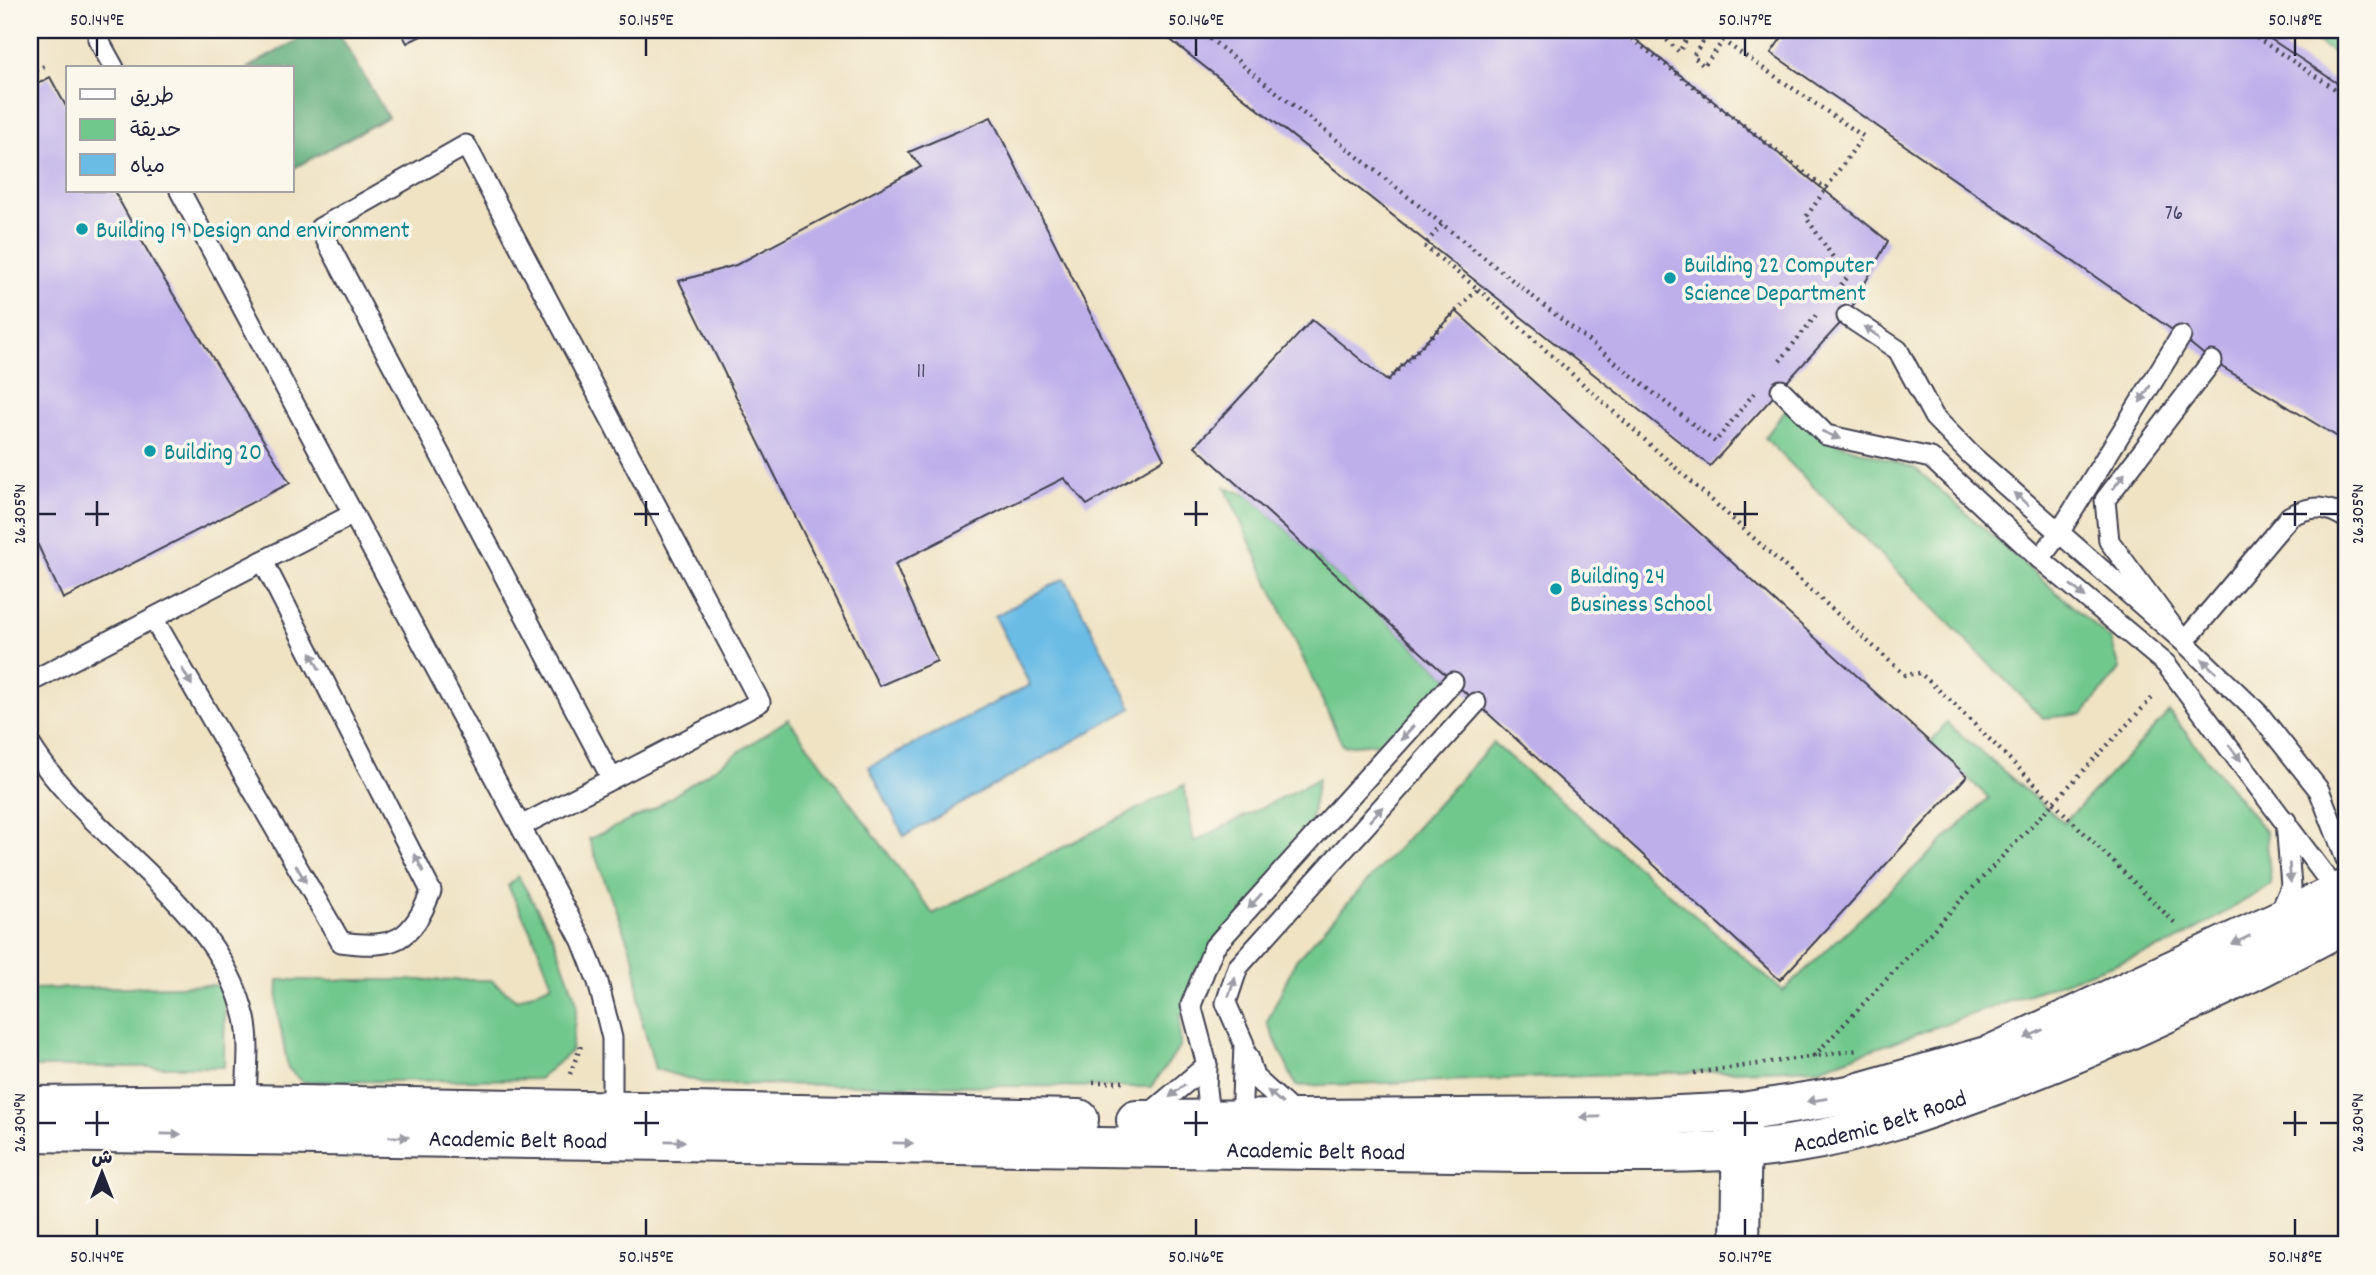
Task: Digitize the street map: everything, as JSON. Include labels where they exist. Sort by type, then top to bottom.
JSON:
[{"type":"street","name":"Academic Belt Road","points":[[30,1106],[246,1104],[611,1125],[1226,1134],[1523,1153],[1742,1129],[1990,1055],[2345,894]]},
{"type":"street","name":"Academic Belt Road","points":[[30,1132],[1149,1120],[1226,1134],[1332,1121],[1637,1117],[1742,1129],[1791,1144],[1871,1128],[1966,1096],[2098,1046],[2260,969],[2345,894]]},
{"type":"street","points":[[1740,1245],[1742,1129]]},
{"type":"lane","points":[[99,39],[113,66]]},
{"type":"lane","points":[[521,827],[760,702],[466,145],[320,228],[612,779]]},
{"type":"lane","points":[[181,192],[582,940],[598,982],[612,1038],[611,1125]]},
{"type":"lane","points":[[1846,316],[1898,350],[1934,417],[2059,533],[2185,642],[2258,713],[2319,790],[2346,816]]},
{"type":"lane","points":[[2040,559],[2059,533],[2181,336]]},
{"type":"lane","points":[[2185,642],[2109,541],[2105,500],[2212,361]]},
{"type":"lane","points":[[1781,390],[1826,435],[1931,458],[2040,559],[2166,664],[2345,894]]},
{"type":"lane","points":[[2185,642],[2290,516],[2309,506],[2328,507],[2346,518]]},
{"type":"lane","points":[[30,682],[354,514]]},
{"type":"lane","points":[[153,618],[341,942],[378,947],[406,933],[422,915],[432,891],[263,561]]},
{"type":"lane","points":[[1226,1134],[1206,1089],[1208,1066],[1191,1004],[1214,947],[1453,682]]},
{"type":"lane","points":[[1332,1121],[1294,1113],[1254,1077],[1244,1044],[1226,1003],[1238,967],[1476,703]]},
{"type":"lane","points":[[30,744],[47,773],[150,874],[231,974],[246,1021],[246,1104]]},
{"type":"lane","points":[[2319,790],[2345,894]]},
{"type":"lane","points":[[2276,923],[2291,887],[2286,820]]},
{"type":"lane","points":[[1226,1134],[1244,1044]]},
{"type":"lane","points":[[1149,1120],[1156,1108],[1208,1066]]},
{"type":"path","points":[[1199,30],[1715,442],[1759,387]]},
{"type":"path","points":[[1621,30],[1827,190]]},
{"type":"path","points":[[1657,30],[1679,52],[1692,30]]},
{"type":"path","points":[[1711,30],[1693,57],[1704,66],[1723,41],[1863,136],[1806,217],[1846,278],[1838,289]]},
{"type":"path","points":[[2245,30],[2346,96]]},
{"type":"path","points":[[30,74],[48,64]]},
{"type":"path","points":[[1441,223],[1424,246],[1478,289],[1905,675],[1920,673],[2178,926]]},
{"type":"path","points":[[1387,382],[1478,289]]},
{"type":"path","points":[[1776,366],[1820,311]]},
{"type":"path","points":[[1813,1056],[2159,691]]},
{"type":"green space","points":[[316,30],[337,30],[388,117],[294,168],[294,66],[251,66]]},
{"type":"green space","points":[[2297,30],[2346,30],[2346,60]]},
{"type":"green space","points":[[1788,406],[1833,442],[1916,469],[2111,640],[2120,669],[2083,714],[2043,718],[1765,438]]},
{"type":"green space","points":[[1225,487],[1250,496],[1453,682],[1391,742],[1343,746]]},
{"type":"green space","points":[[2169,712],[2266,832],[2271,885],[2171,944],[1820,1068],[1296,1086],[1267,1022],[1296,960],[1493,743],[1783,991],[1989,798],[1930,743],[1947,723],[2064,823]]},
{"type":"green space","points":[[788,719],[933,914],[1184,785],[1194,842],[1318,779],[1310,825],[1180,1017],[1180,1047],[1151,1087],[707,1084],[655,1069],[641,1017],[635,961],[589,839],[652,810]]},
{"type":"green space","points":[[518,876],[554,938],[577,1003],[571,1051],[539,1079],[303,1082],[288,1068],[277,1009],[278,980],[491,980],[517,1000],[552,984],[536,942],[508,886]]},
{"type":"green space","points":[[225,985],[224,1067],[30,1067],[30,989]]},
{"type":"water","points":[[1065,578],[1132,708],[904,836],[869,767],[1030,685],[995,616]]},
{"type":"building","points":[[400,30],[433,30],[407,43]]},
{"type":"building","name":"Building 22 Computer Science Department","points":[[1158,30],[1624,30],[1888,241],[1847,316],[1710,466]]},
{"type":"building","points":[[1787,30],[2257,30],[2346,89],[2346,442],[2212,361],[2181,336],[1771,53]]},
{"type":"building","name":"Building 20","points":[[50,77],[66,106],[66,192],[115,192],[157,268],[290,483],[63,599],[30,528],[30,88]]},
{"type":"building","points":[[991,117],[1164,459],[1087,505],[1064,478],[895,564],[937,661],[879,686],[679,281],[736,265],[921,167],[909,152]]},
{"type":"building","name":"Building 24 Business School","points":[[1456,311],[1967,776],[1780,980],[1195,446],[1312,320],[1387,381]]},
{"type":"place","name":"Building 19 Design and environment","points":[[82,229]]},
{"type":"place","name":"Building 22 Computer Science Department","points":[[1670,278]]},
{"type":"place","name":"Building 20","points":[[150,451]]},
{"type":"place","name":"Building 24 Business School","points":[[1556,589]]}]
